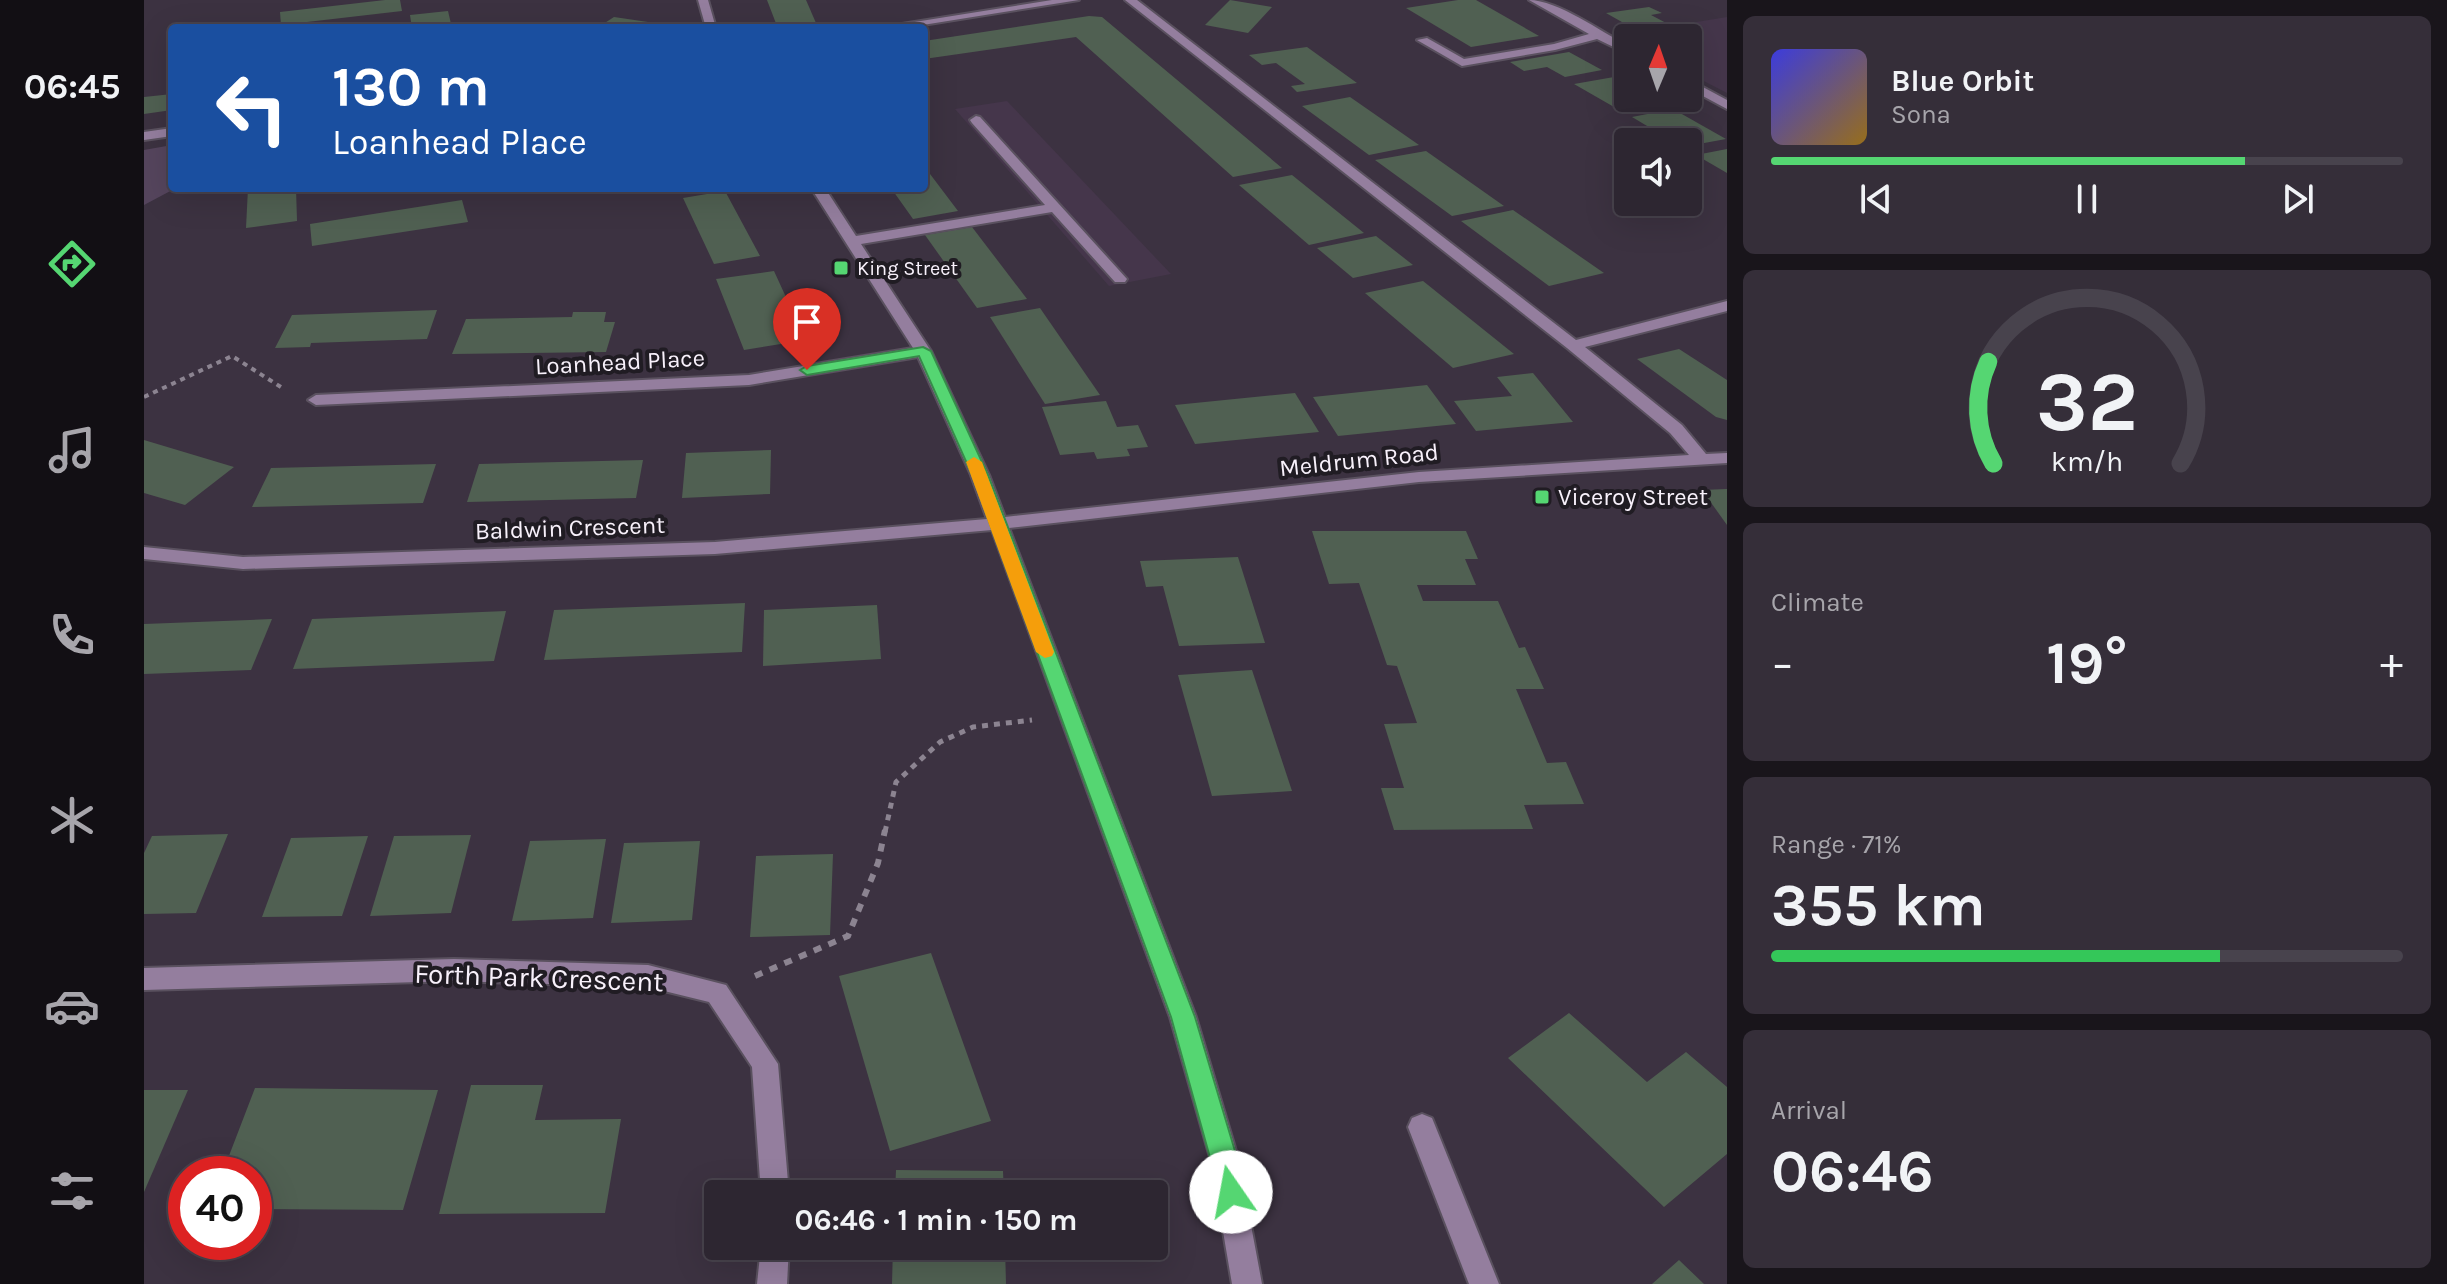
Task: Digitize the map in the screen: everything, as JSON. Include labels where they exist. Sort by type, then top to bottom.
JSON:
[{"type":"street","points":[[703,0],[710,24]]},
{"type":"street","points":[[909,24],[1074,0]]},
{"type":"street","points":[[1130,0],[1573,345],[1676,429],[1700,458]]},
{"type":"street","points":[[1534,0],[1614,43]]},
{"type":"street","points":[[1423,40],[1462,63],[1555,47],[1599,35]]},
{"type":"street","points":[[1702,91],[1727,105]]},
{"type":"street","points":[[976,120],[1120,279]]},
{"type":"street","points":[[144,136],[168,133]]},
{"type":"street","points":[[821,192],[923,351],[980,475],[1183,1017],[1225,1161],[1247,1284]]},
{"type":"street","points":[[854,241],[1055,207]]},
{"type":"street","points":[[1573,345],[1727,306]]},
{"type":"street","name":"Loanhead Place","points":[[316,400],[749,380],[923,351]]},
{"type":"street","name":"Meldrum Road","points":[[997,524],[1419,477],[1727,458]]},
{"type":"street","name":"Baldwin Crescent","points":[[144,553],[243,563],[715,548],[997,524]]},
{"type":"street","name":"Forth Park Crescent","points":[[144,979],[454,970],[648,976],[717,993]]},
{"type":"street","points":[[717,993],[765,1064],[774,1180]]},
{"type":"street","points":[[1422,1127],[1484,1284]]},
{"type":"street","points":[[772,1284],[774,1260]]},
{"type":"path","points":[[144,397],[232,356],[254,367],[281,389],[316,400]]},
{"type":"path","points":[[717,993],[848,936],[878,863],[896,782],[940,742],[973,727],[1069,715]]},
{"type":"shaded area","points":[[1727,17],[1727,93],[1702,80],[1702,24],[1684,24]]},
{"type":"shaded area","points":[[1007,101],[1171,274],[1109,286],[955,109]]},
{"type":"shaded area","points":[[168,146],[168,192],[144,205],[144,150]]},
{"type":"building","points":[[385,0],[400,0],[402,11],[290,24],[281,24],[280,12]]},
{"type":"building","points":[[767,0],[806,0],[816,23],[803,24],[776,24]]},
{"type":"building","points":[[1230,0],[1272,7],[1248,33],[1205,25]]},
{"type":"building","points":[[1476,0],[1539,36],[1471,47],[1406,8]]},
{"type":"building","points":[[1649,7],[1662,13],[1651,15],[1668,24],[1625,24],[1606,13]]},
{"type":"building","points":[[448,11],[451,24],[411,24],[410,15]]},
{"type":"building","points":[[1089,16],[1102,17],[1282,168],[1233,177],[1076,37],[928,58],[928,40]]},
{"type":"building","points":[[614,17],[648,22],[645,24],[603,24]]},
{"type":"building","points":[[1307,47],[1357,83],[1297,92],[1291,86],[1305,84],[1276,63],[1262,65],[1249,55]]},
{"type":"building","points":[[1569,52],[1602,70],[1565,77],[1547,67],[1524,71],[1510,62]]},
{"type":"building","points":[[1614,77],[1614,107],[1574,84]]},
{"type":"building","points":[[168,94],[168,111],[144,114],[144,97]]},
{"type":"building","points":[[1350,97],[1419,145],[1369,155],[1302,106]]},
{"type":"building","points":[[1678,112],[1726,139],[1702,143],[1702,128],[1650,128],[1632,117]]},
{"type":"building","points":[[1727,149],[1727,173],[1702,158],[1702,154]]},
{"type":"building","points":[[1426,151],[1504,206],[1452,216],[1375,160]]},
{"type":"building","points":[[928,171],[958,211],[913,219],[894,192],[928,192]]},
{"type":"building","points":[[1292,175],[1364,233],[1309,245],[1239,185]]},
{"type":"building","points":[[248,192],[296,192],[297,221],[246,228]]},
{"type":"building","points":[[726,192],[760,256],[714,264],[683,198]]},
{"type":"building","points":[[462,200],[468,222],[312,246],[310,224]]},
{"type":"building","points":[[1513,210],[1604,273],[1549,286],[1461,221]]},
{"type":"building","points":[[972,227],[1027,299],[977,308],[925,235]]},
{"type":"building","points":[[1376,236],[1413,265],[1353,278],[1317,248]]},
{"type":"building","points":[[774,271],[796,319],[811,317],[818,333],[785,338],[787,343],[744,350],[716,279]]},
{"type":"building","points":[[1423,281],[1514,354],[1453,368],[1365,293]]},
{"type":"building","points":[[1040,308],[1100,395],[1045,404],[990,317]]},
{"type":"building","points":[[437,310],[427,339],[311,343],[310,347],[275,348],[292,315]]},
{"type":"building","points":[[573,312],[606,312],[604,322],[615,322],[606,352],[452,354],[466,319],[572,317]]},
{"type":"building","points":[[1679,349],[1727,380],[1727,420],[1716,417],[1637,359]]},
{"type":"building","points":[[1533,373],[1573,422],[1476,431],[1454,401],[1512,396],[1497,377]]},
{"type":"building","points":[[1427,385],[1456,424],[1338,436],[1313,397]]},
{"type":"building","points":[[1295,393],[1319,432],[1195,444],[1175,405]]},
{"type":"building","points":[[1106,401],[1117,427],[1138,425],[1148,447],[1127,449],[1130,456],[1097,459],[1094,452],[1060,455],[1042,407]]},
{"type":"building","points":[[144,440],[234,467],[185,505],[144,493]]},
{"type":"building","points":[[771,450],[770,494],[682,498],[686,453]]},
{"type":"building","points":[[643,460],[636,498],[467,502],[479,464]]},
{"type":"building","points":[[436,464],[423,503],[252,507],[271,468]]},
{"type":"building","points":[[1727,489],[1727,525],[1702,490]]},
{"type":"building","points":[[1312,531],[1466,531],[1478,559],[1465,559],[1476,585],[1417,585],[1423,601],[1498,601],[1519,648],[1525,647],[1544,689],[1516,689],[1547,763],[1566,762],[1584,804],[1524,805],[1533,829],[1394,830],[1381,788],[1404,788],[1384,724],[1417,723],[1397,666],[1387,665],[1359,583],[1329,584]]},
{"type":"building","points":[[1238,557],[1265,643],[1179,646],[1163,586],[1146,587],[1140,561]]},
{"type":"building","points":[[745,603],[742,652],[544,660],[554,610]]},
{"type":"building","points":[[877,605],[881,659],[763,666],[764,610]]},
{"type":"building","points":[[506,611],[494,661],[293,669],[312,619]]},
{"type":"building","points":[[272,619],[251,670],[144,674],[144,624]]},
{"type":"building","points":[[1252,670],[1292,791],[1212,796],[1178,675]]},
{"type":"building","points":[[228,834],[196,913],[144,914],[144,853],[152,836]]},
{"type":"building","points":[[471,835],[451,913],[370,916],[394,836]]},
{"type":"building","points":[[368,836],[342,916],[262,917],[291,838]]},
{"type":"building","points":[[606,839],[593,918],[512,921],[530,841]]},
{"type":"building","points":[[700,841],[692,920],[611,923],[624,843]]},
{"type":"building","points":[[833,854],[830,935],[750,937],[756,856]]},
{"type":"building","points":[[931,953],[991,1121],[890,1151],[839,976]]},
{"type":"building","points":[[1569,1013],[1647,1082],[1686,1052],[1727,1087],[1727,1154],[1664,1207],[1508,1058]]},
{"type":"building","points":[[471,1085],[543,1085],[535,1120],[621,1119],[605,1213],[439,1214]]},
{"type":"building","points":[[255,1088],[438,1090],[403,1210],[272,1209],[272,1156],[229,1156]]},
{"type":"building","points":[[144,1090],[188,1090],[144,1192]]},
{"type":"building","points":[[896,1170],[1003,1171],[1003,1180],[896,1180]]},
{"type":"building","points":[[893,1260],[1005,1260],[1006,1284],[892,1284]]},
{"type":"building","points":[[1679,1260],[1704,1284],[1652,1284]]},
{"type":"slow traffic","points":[[974,462],[1045,652]]},
{"type":"place","name":"King Street","points":[[841,268]]},
{"type":"place","name":"Viceroy Street","points":[[1542,497]]},
{"type":"route","points":[[807,370],[923,351],[980,475],[1183,1017],[1225,1161],[1231,1192]]}]
